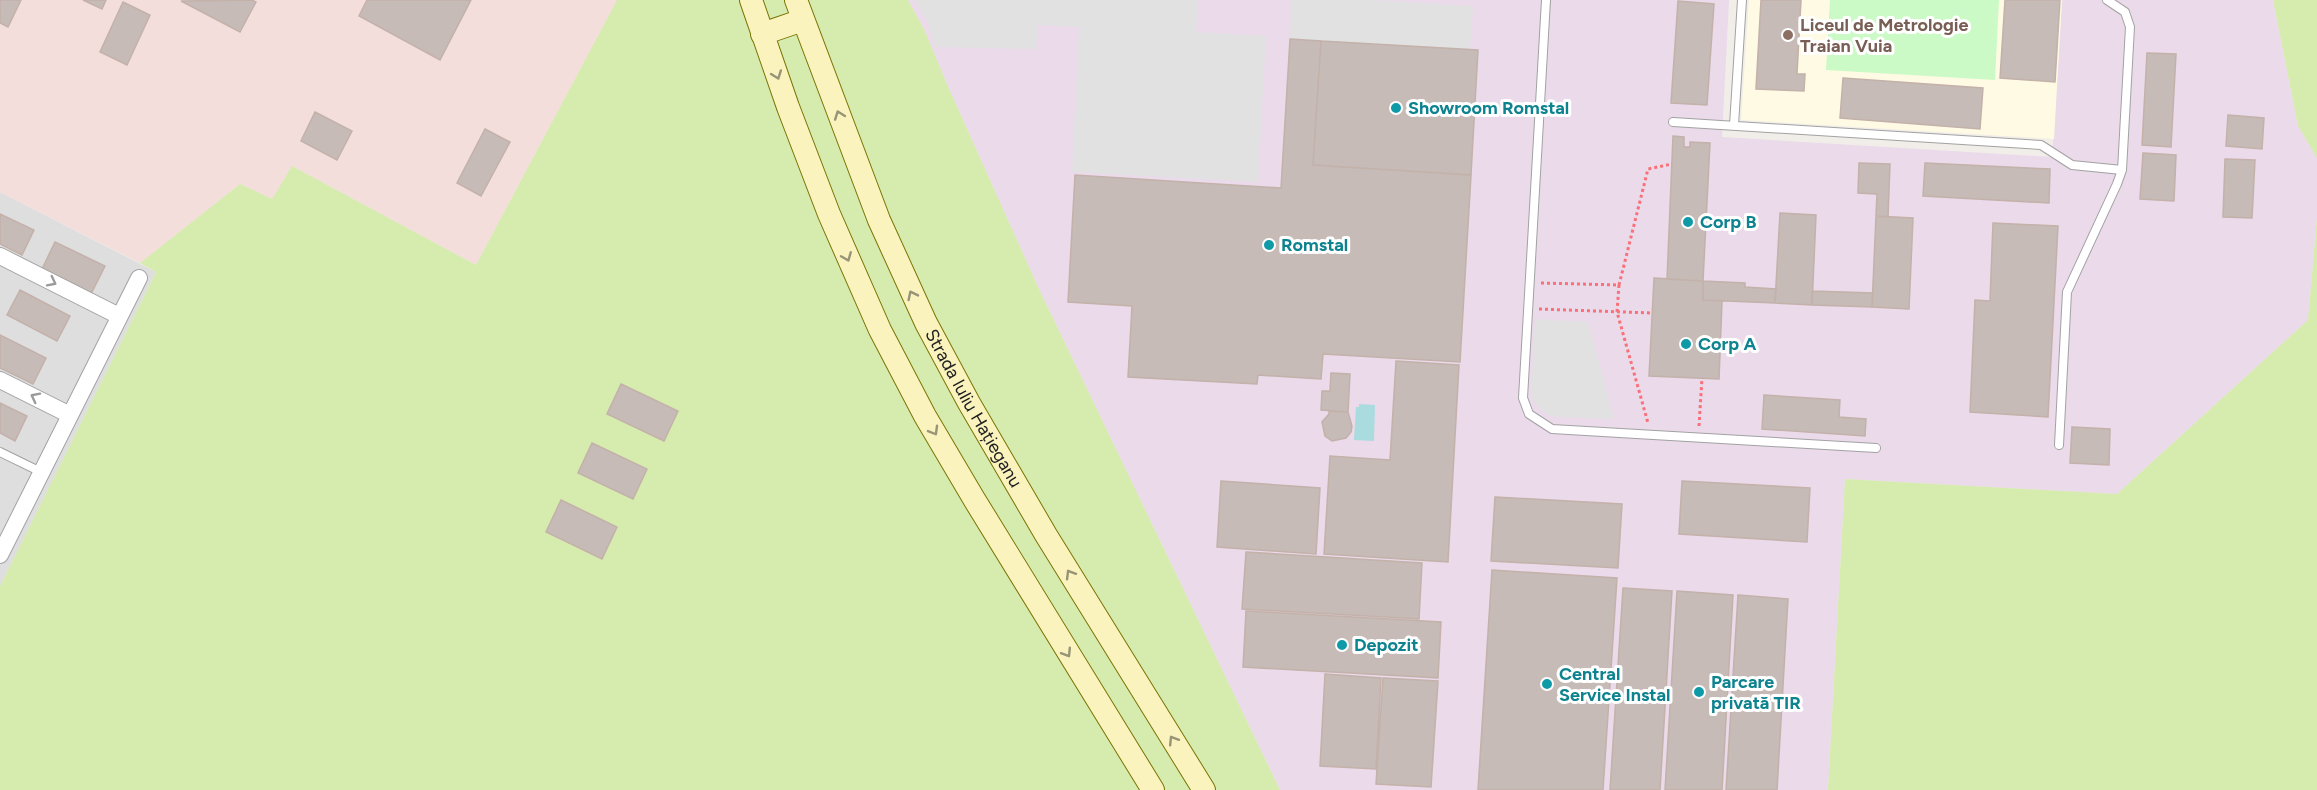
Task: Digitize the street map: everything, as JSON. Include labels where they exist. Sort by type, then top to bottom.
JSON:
[{"type":"main road","points":[[751,0],[851,267],[901,370],[1037,605],[1153,790]]},
{"type":"main road","points":[[762,34],[800,10]]},
{"type":"main road","name":"Strada Iuliu Hațieganu","points":[[800,10],[879,220],[904,279],[937,343],[1046,535],[1204,790]]},
{"type":"street","points":[[0,256],[120,316]]},
{"type":"street","points":[[0,555],[139,278]]},
{"type":"street","points":[[0,380],[70,415]]},
{"type":"lane","points":[[1546,0],[1524,398],[1529,414],[1552,429],[1876,448]]},
{"type":"lane","points":[[1734,125],[1742,0]]},
{"type":"lane","points":[[2059,445],[2067,292],[2122,170],[2130,27],[2125,12],[2107,0]]},
{"type":"lane","points":[[1672,122],[2041,145],[2072,165],[2122,170]]},
{"type":"lane","points":[[0,452],[41,472]]},
{"type":"path","points":[[1651,435],[1617,312],[1619,285],[1648,169],[1672,164]]},
{"type":"path","points":[[1530,283],[1619,285]]},
{"type":"path","points":[[1528,308],[1652,313]]},
{"type":"path","points":[[1699,437],[1702,378]]},
{"type":"shaded area","points":[[0,0],[617,0],[476,265],[292,166],[272,199],[240,184],[140,263],[0,192]]},
{"type":"shaded area","points":[[908,0],[1729,0],[1722,137],[2052,157],[2062,0],[2273,0],[2298,126],[2317,158],[2317,217],[2308,320],[2117,494],[1845,479],[1828,790],[1280,790],[1038,287],[924,29]]},
{"type":"shaded area","points":[[914,0],[1198,0],[1196,32],[1266,36],[1258,182],[1072,172],[1079,27],[1038,25],[1036,49],[935,47],[927,20]]},
{"type":"shaded area","points":[[1291,0],[1370,0],[1473,6],[1470,49],[1290,39]]},
{"type":"shaded area","points":[[1749,0],[2062,0],[2054,139],[1741,120]]},
{"type":"shaded area","points":[[0,192],[156,272],[0,586]]},
{"type":"shaded area","points":[[1535,319],[1588,322],[1614,419],[1557,417],[1548,415],[1537,406],[1531,397]]},
{"type":"green space","points":[[617,0],[908,0],[924,29],[1038,287],[1280,790],[0,790],[0,586],[156,272],[140,263],[240,184],[272,199],[292,166],[476,265]]},
{"type":"green space","points":[[1830,0],[1999,0],[1995,80],[1826,70]]},
{"type":"green space","points":[[2273,0],[2317,0],[2317,158],[2298,126]]},
{"type":"green space","points":[[2317,217],[2317,790],[1828,790],[1845,479],[2117,494],[2308,320]]},
{"type":"water","points":[[1359,404],[1375,405],[1374,441],[1354,440],[1356,407],[1359,407]]},
{"type":"building","points":[[0,0],[21,0],[8,27],[0,23]]},
{"type":"building","points":[[83,0],[106,0],[102,9]]},
{"type":"building","points":[[252,0],[256,2],[240,32],[181,1]]},
{"type":"building","points":[[367,0],[471,0],[440,60],[359,16]]},
{"type":"building","points":[[1761,0],[1801,0],[1797,74],[1805,74],[1804,91],[1756,89]]},
{"type":"building","points":[[2005,0],[2060,0],[2055,82],[2000,78]]},
{"type":"building","points":[[1678,1],[1714,4],[1707,105],[1671,103]]},
{"type":"building","points":[[123,2],[150,15],[127,65],[100,52]]},
{"type":"building","name":"Romstal","points":[[1290,39],[1321,41],[1313,165],[1471,175],[1460,362],[1323,354],[1321,379],[1258,375],[1257,384],[1128,377],[1132,306],[1068,302],[1075,175],[1281,188]]},
{"type":"building","name":"Showroom Romstal","points":[[1321,41],[1478,50],[1471,175],[1313,165]]},
{"type":"building","points":[[2147,53],[2176,54],[2171,147],[2142,145]]},
{"type":"building","points":[[1843,78],[1983,88],[1980,129],[1840,118]]},
{"type":"building","points":[[315,112],[352,131],[337,160],[301,141]]},
{"type":"building","points":[[2228,115],[2264,118],[2262,149],[2226,146]]},
{"type":"building","points":[[485,129],[510,142],[481,196],[457,183]]},
{"type":"building","name":"Corp B","points":[[1673,136],[1684,137],[1684,147],[1690,147],[1690,142],[1710,143],[1703,281],[1667,279]]},
{"type":"building","points":[[2143,153],[2176,155],[2174,201],[2140,199]]},
{"type":"building","points":[[2225,159],[2255,160],[2252,218],[2223,217]]},
{"type":"building","points":[[1859,163],[1890,164],[1888,217],[1876,216],[1877,194],[1858,193]]},
{"type":"building","points":[[1925,163],[2050,169],[2049,203],[1923,196]]},
{"type":"building","points":[[1780,213],[1816,215],[1812,305],[1775,303]]},
{"type":"building","points":[[0,214],[34,230],[22,255],[0,244]]},
{"type":"building","points":[[1876,216],[1913,218],[1909,309],[1872,307]]},
{"type":"building","points":[[1993,223],[2058,226],[2048,417],[1970,412],[1975,300],[1990,301]]},
{"type":"building","points":[[55,242],[105,266],[91,294],[42,269]]},
{"type":"building","name":"Corp A","points":[[1654,278],[1703,281],[1703,300],[1722,301],[1719,379],[1649,376]]},
{"type":"building","points":[[1703,281],[1745,283],[1745,287],[1776,289],[1775,303],[1703,300]]},
{"type":"building","points":[[20,290],[70,316],[57,341],[7,315]]},
{"type":"building","points":[[1812,291],[1873,293],[1872,307],[1812,305]]},
{"type":"building","points":[[0,335],[46,358],[33,384],[0,368]]},
{"type":"building","points":[[1396,361],[1459,365],[1448,562],[1324,554],[1330,456],[1390,460]]},
{"type":"building","points":[[1331,373],[1350,374],[1348,412],[1321,410],[1322,391],[1330,391]]},
{"type":"building","points":[[621,384],[678,411],[664,441],[607,414]]},
{"type":"building","points":[[1764,395],[1840,400],[1839,417],[1866,419],[1865,436],[1762,429]]},
{"type":"building","points":[[0,403],[27,416],[15,441],[0,433]]},
{"type":"building","points":[[1329,411],[1348,412],[1352,426],[1346,438],[1332,441],[1325,436],[1322,422]]},
{"type":"building","points":[[2072,427],[2110,429],[2109,465],[2070,463]]},
{"type":"building","points":[[592,443],[647,469],[633,499],[578,473]]},
{"type":"building","points":[[1221,481],[1320,488],[1316,554],[1217,547]]},
{"type":"building","points":[[1682,481],[1810,488],[1807,542],[1679,534]]},
{"type":"building","points":[[1495,497],[1622,504],[1618,568],[1491,561]]},
{"type":"building","points":[[561,500],[617,527],[602,559],[546,532]]},
{"type":"building","name":"Depozit","points":[[1246,552],[1422,563],[1419,619],[1242,609]]},
{"type":"building","name":"Central Service Instal","points":[[1492,570],[1617,578],[1603,790],[1478,790]]},
{"type":"building","name":"Parcare privată TIR","points":[[1623,588],[1672,591],[1660,790],[1610,790]]},
{"type":"building","name":"Parcare privată TIR","points":[[1677,591],[1733,595],[1722,790],[1665,790]]},
{"type":"building","name":"Parcare privată TIR","points":[[1738,595],[1788,599],[1777,790],[1726,790]]},
{"type":"building","name":"Depozit","points":[[1246,611],[1441,622],[1438,678],[1243,667]]},
{"type":"building","name":"Depozit","points":[[1325,674],[1381,678],[1376,769],[1320,766]]},
{"type":"building","name":"Depozit","points":[[1383,678],[1438,681],[1431,787],[1376,784]]},
{"type":"place","name":"Liceul de Metrologie Traian Vuia","points":[[1788,35]]},
{"type":"place","name":"Showroom Romstal","points":[[1396,108]]},
{"type":"place","name":"Corp B","points":[[1688,222]]},
{"type":"place","name":"Romstal","points":[[1269,245]]},
{"type":"place","name":"Corp A","points":[[1686,344]]},
{"type":"place","name":"Depozit","points":[[1342,645]]},
{"type":"place","name":"Central Service Instal","points":[[1547,684]]},
{"type":"place","name":"Parcare privată TIR","points":[[1699,692]]}]
